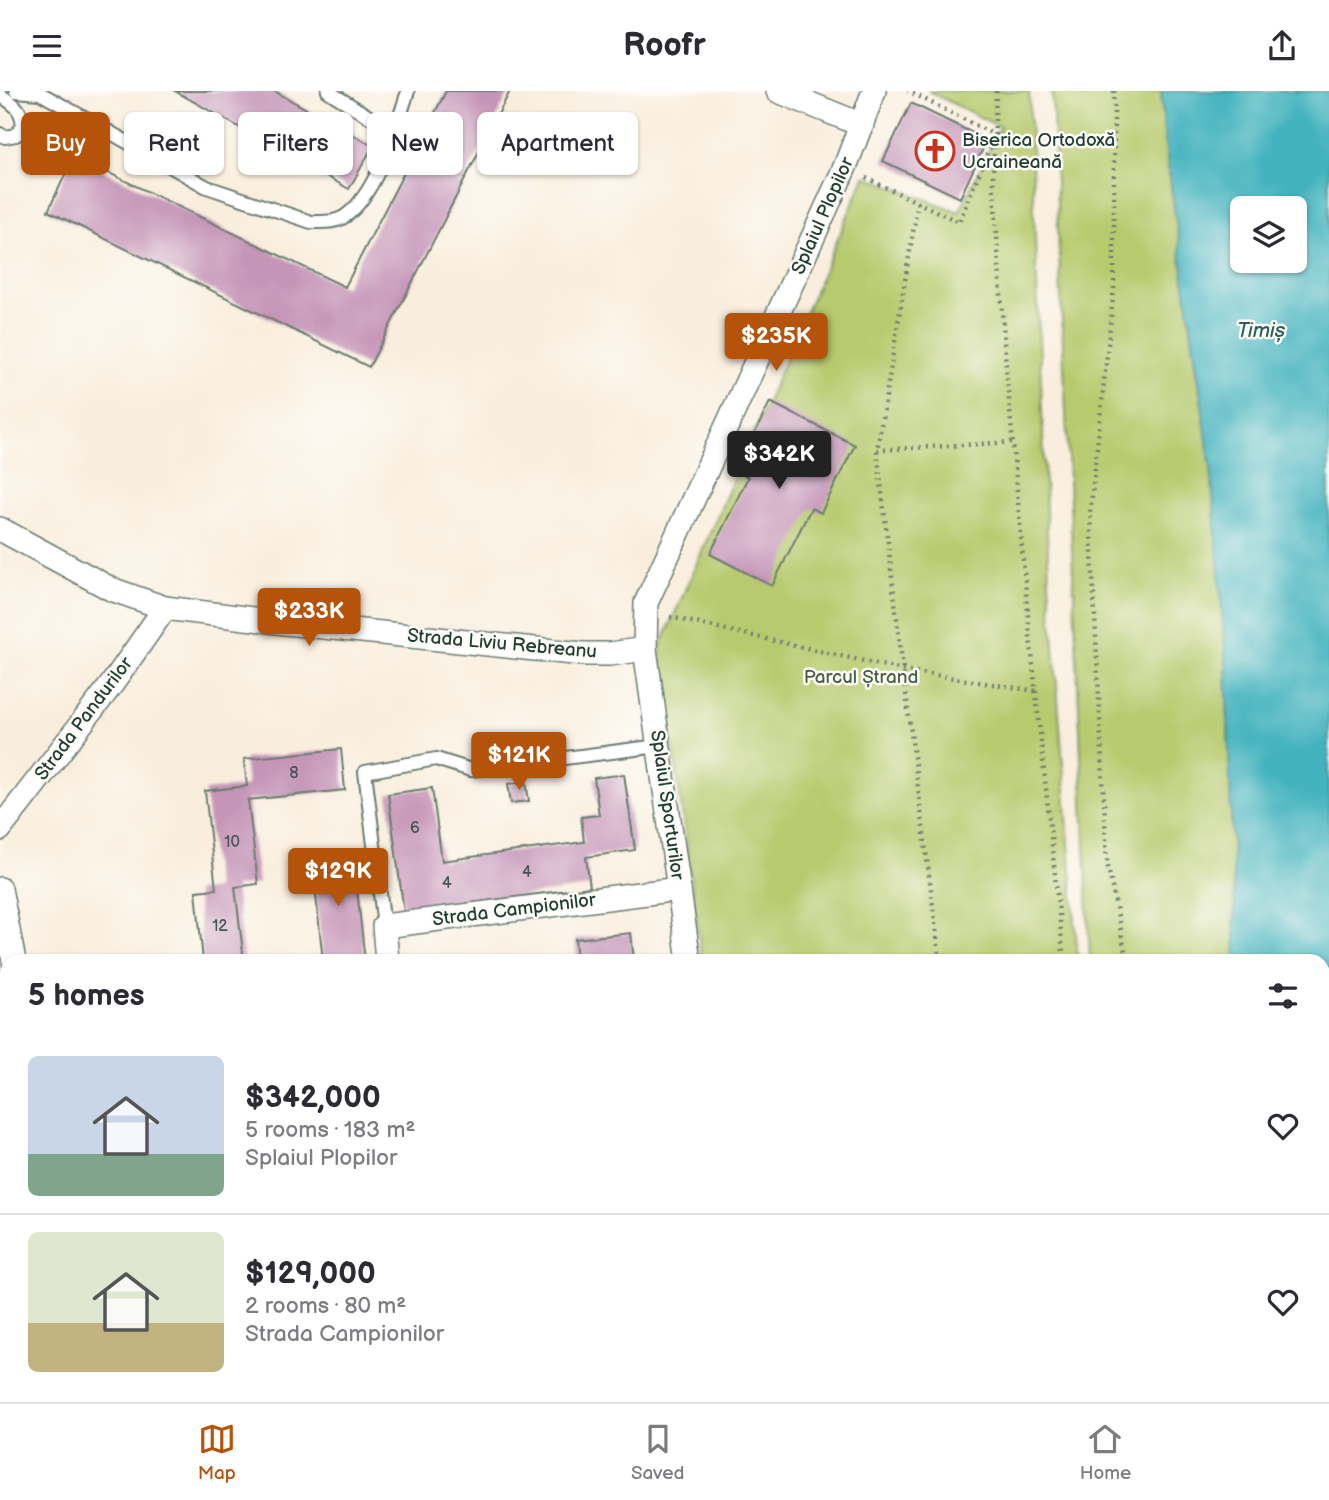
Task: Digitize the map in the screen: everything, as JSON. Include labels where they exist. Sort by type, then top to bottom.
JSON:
[{"type":"street","points":[[778,91],[862,125]]},
{"type":"street","name":"Splaiul Plopilor","points":[[645,649],[646,603],[748,383],[862,125],[874,91]]},
{"type":"street","name":"Strada Liviu Rebreanu","points":[[0,529],[111,589],[165,608],[583,653],[610,654],[645,649]]},
{"type":"street","name":"Strada Pandurilor","points":[[0,829],[112,684],[165,608]]},
{"type":"street","name":"Splaiul Sporturilor","points":[[645,649],[688,954]]},
{"type":"street","points":[[0,889],[13,954]]},
{"type":"street","name":"Strada Campionilor","points":[[384,926],[679,889]]},
{"type":"street","points":[[384,926],[386,954]]},
{"type":"lane","points":[[16,91],[40,93],[207,187],[311,222],[329,222],[347,216],[366,195],[375,175]]},
{"type":"lane","points":[[328,91],[367,115]]},
{"type":"lane","points":[[402,112],[408,91]]},
{"type":"lane","points":[[0,95],[14,103],[22,114],[23,126],[16,135],[5,137],[0,134]]},
{"type":"lane","points":[[384,926],[365,772],[436,759],[471,770],[659,746]]},
{"type":"path","points":[[908,91],[995,135]]},
{"type":"path","points":[[996,91],[993,176],[1013,442],[1063,954]]},
{"type":"path","points":[[1114,91],[1114,288],[1090,513],[1107,862],[1126,954]]},
{"type":"path","points":[[857,174],[959,222],[995,135]]},
{"type":"path","points":[[918,202],[877,450],[939,954]]},
{"type":"path","points":[[877,450],[1013,442]]},
{"type":"path","points":[[670,617],[902,670],[1036,691]]},
{"type":"green space","name":"Parcul Ștrand","points":[[928,91],[1029,91],[1049,582],[1077,954],[701,954],[660,648],[865,176],[959,212],[1000,127]]},
{"type":"green space","points":[[1052,91],[1161,91],[1165,144],[1211,469],[1226,662],[1236,954],[1090,954]]},
{"type":"water","name":"Timiș","points":[[1161,91],[1329,91],[1329,954],[1236,954],[1226,662],[1211,469],[1165,144]]},
{"type":"building","points":[[175,91],[274,91],[312,112],[238,112],[238,126],[224,119],[224,112],[212,112]]},
{"type":"building","points":[[446,91],[510,91],[499,112],[477,112],[477,156],[369,367],[48,211],[65,175],[110,173],[345,287],[403,175],[463,175],[463,112],[435,112]]},
{"type":"building","name":"Biserica Ortodoxă Ucraineană","points":[[911,103],[987,140],[960,198],[883,161]]},
{"type":"building","points":[[353,135],[367,143],[367,157],[349,189],[324,175],[353,175]]},
{"type":"building","points":[[770,402],[855,445],[821,513],[811,508],[772,586],[710,554],[748,477],[736,471]]},
{"type":"building","points":[[341,749],[345,790],[248,800],[258,884],[235,887],[243,954],[202,954],[196,891],[216,889],[205,791],[247,786],[244,759]]},
{"type":"building","points":[[624,774],[635,850],[586,857],[590,887],[404,912],[388,794],[432,788],[442,861],[584,842],[581,817],[599,815],[594,778]]},
{"type":"building","points":[[526,781],[529,801],[511,803],[508,784]]},
{"type":"building","points":[[353,853],[364,954],[322,954],[312,858]]},
{"type":"building","points":[[631,933],[633,954],[576,954],[575,939]]},
{"type":"place","name":"Biserica Ortodoxă Ucraineană","points":[[935,151]]}]
